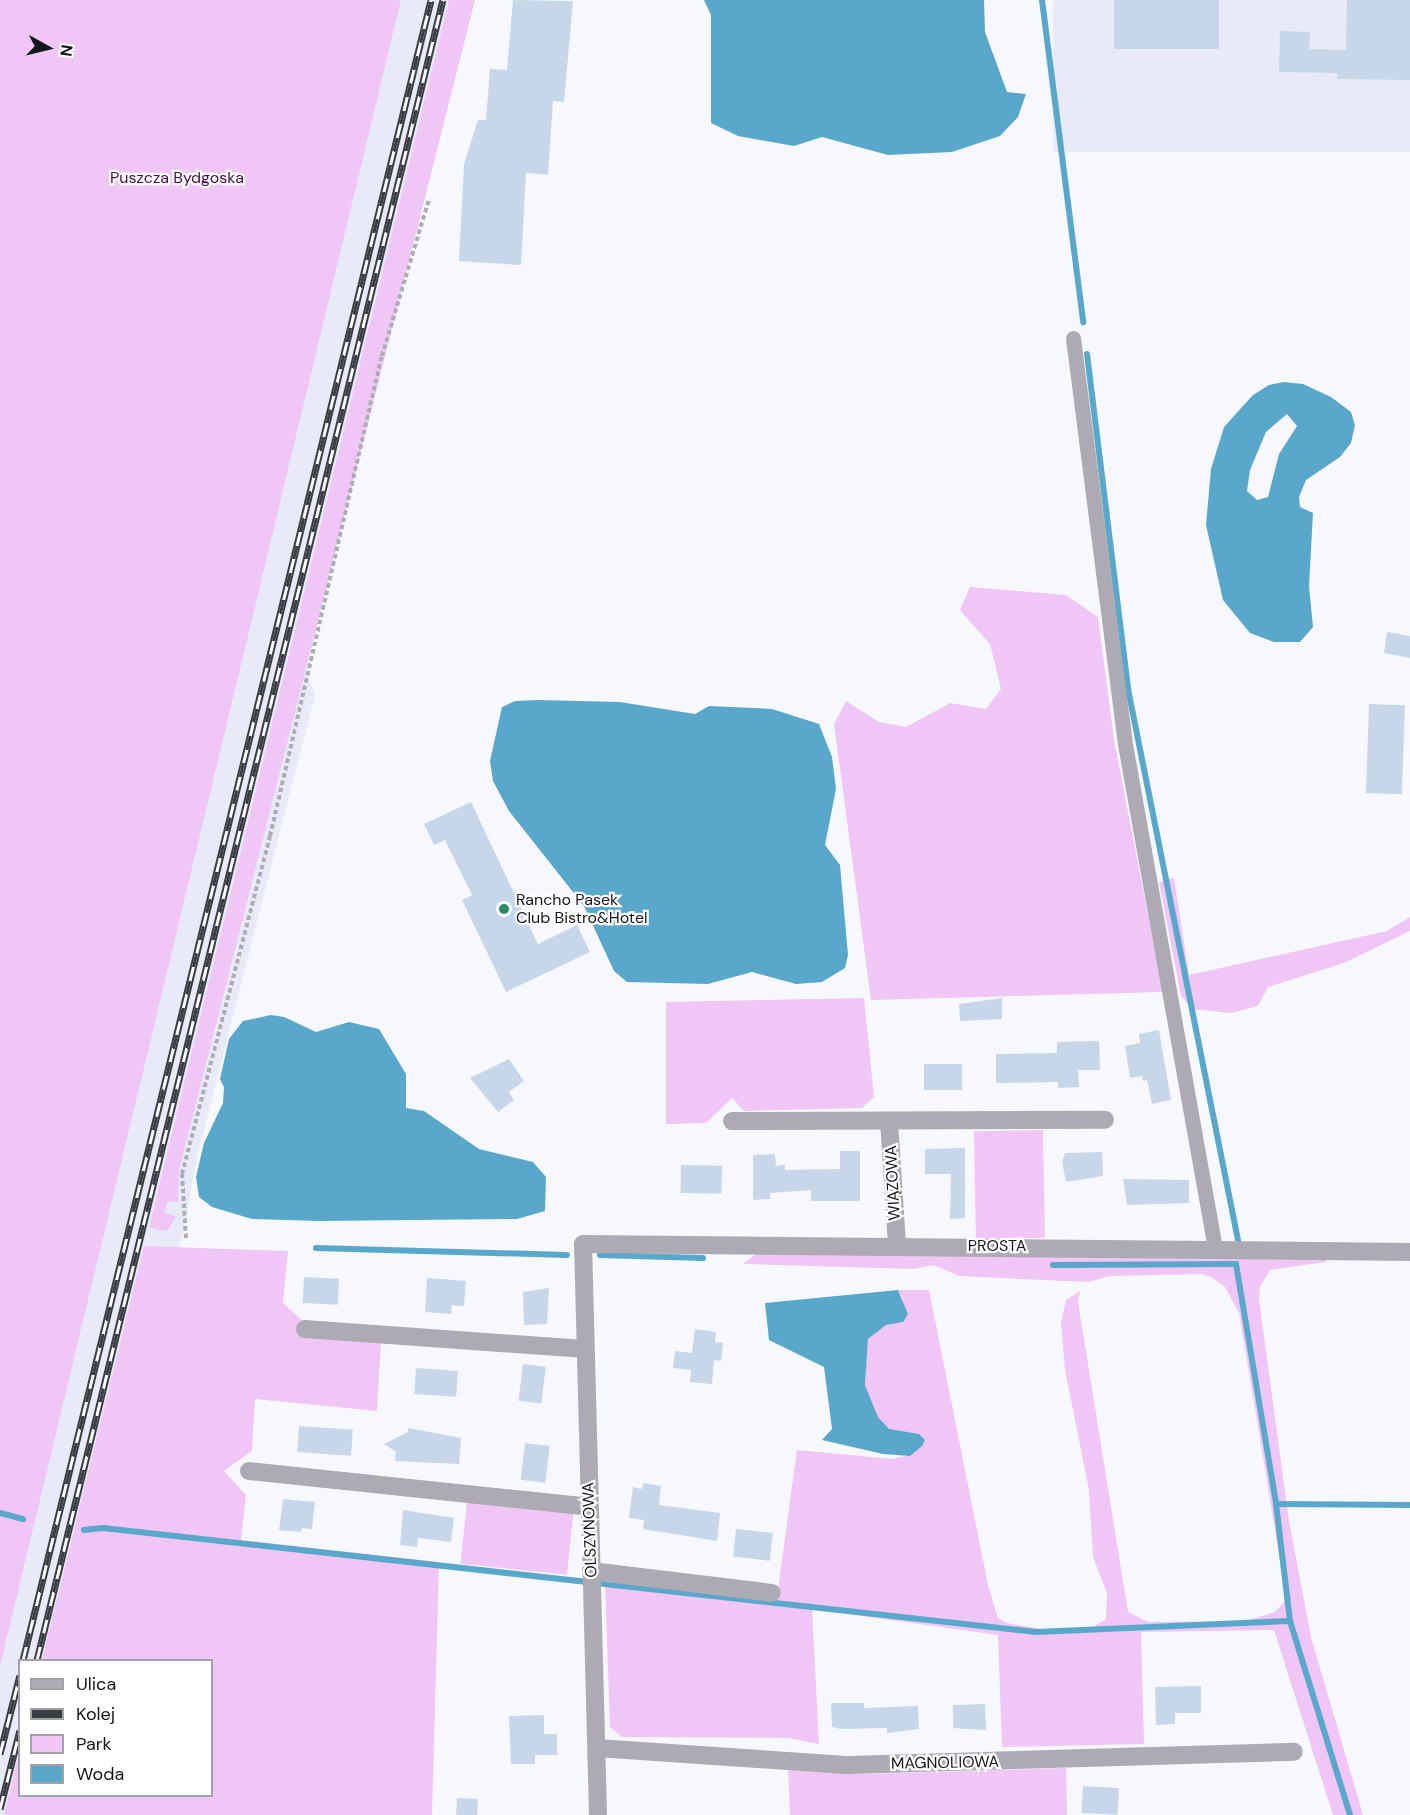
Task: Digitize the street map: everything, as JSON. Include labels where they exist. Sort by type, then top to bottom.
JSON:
[{"type":"street","points":[[1073,338],[1125,744],[1215,1248]]},
{"type":"street","points":[[732,1121],[1105,1120]]},
{"type":"street","name":"WIĄZOWA","points":[[889,1121],[897,1246]]},
{"type":"street","name":"PROSTA","points":[[583,1244],[1215,1248],[1410,1252]]},
{"type":"street","name":"OLSZYNOWA","points":[[583,1244],[598,1815]]},
{"type":"street","points":[[305,1329],[585,1349]]},
{"type":"street","points":[[249,1471],[589,1507]]},
{"type":"street","points":[[591,1578],[772,1593]]},
{"type":"street","name":"MAGNOLIOWA","points":[[597,1748],[849,1765],[1294,1752]]},
{"type":"path","points":[[186,1238],[183,1174],[270,836],[382,356],[429,199]]},
{"type":"shaded area","points":[[397,0],[474,0],[305,669],[315,695],[196,1161],[185,1226],[93,1530],[62,1659],[18,1659],[18,1797],[20,1797],[26,1815],[0,1815],[0,1638]]},
{"type":"shaded area","points":[[1053,0],[1410,0],[1410,152],[1053,152]]},
{"type":"green space","name":"Puszcza Bydgoska","points":[[0,0],[401,0],[0,1666]]},
{"type":"green space","points":[[449,0],[475,0],[179,1171],[178,1202],[168,1201],[164,1213],[176,1216],[168,1230],[161,1231],[149,1227]]},
{"type":"green space","points":[[970,587],[1066,595],[1098,617],[1114,740],[1163,992],[871,1000],[834,724],[846,701],[879,722],[906,727],[950,703],[986,709],[1001,689],[990,644],[960,610]]},
{"type":"green space","points":[[1174,878],[1189,975],[1387,931],[1410,917],[1410,931],[1344,963],[1268,987],[1258,1006],[1231,1013],[1193,1009],[1181,996],[1159,882]]},
{"type":"green space","points":[[864,998],[874,1097],[862,1108],[744,1111],[732,1098],[706,1123],[666,1124],[666,1002]]},
{"type":"green space","points":[[1043,1130],[1045,1238],[976,1239],[974,1131]]},
{"type":"green space","points":[[144,1246],[288,1251],[283,1303],[304,1322],[381,1341],[377,1411],[255,1399],[252,1451],[224,1471],[246,1495],[241,1540],[439,1562],[432,1815],[4,1815],[18,1757],[18,1797],[213,1797],[213,1659],[42,1659]]},
{"type":"green space","points":[[756,1254],[1327,1256],[1326,1262],[1270,1270],[1260,1287],[1259,1299],[1289,1521],[1311,1637],[1363,1815],[1333,1815],[1274,1630],[1141,1632],[1144,1744],[1002,1747],[998,1635],[812,1609],[819,1744],[788,1738],[622,1737],[610,1727],[605,1580],[776,1604],[797,1450],[893,1459],[910,1455],[919,1434],[889,1430],[878,1417],[865,1385],[868,1339],[886,1325],[903,1322],[903,1299],[898,1290],[929,1290],[988,1585],[998,1618],[1007,1623],[1052,1631],[1092,1628],[1106,1619],[1107,1593],[1093,1557],[1089,1490],[1065,1370],[1061,1322],[1066,1300],[1080,1291],[1078,1302],[1128,1612],[1148,1622],[1246,1621],[1275,1612],[1284,1602],[1285,1590],[1239,1313],[1225,1287],[1213,1278],[1203,1274],[1110,1276],[1088,1282],[959,1276],[934,1265],[913,1269],[743,1264]]},
{"type":"green space","points":[[467,1502],[573,1513],[567,1575],[461,1564]]},
{"type":"green space","points":[[1066,1768],[1067,1815],[790,1815],[788,1770],[865,1774]]},
{"type":"water","points":[[704,0],[984,0],[985,32],[1007,92],[1026,94],[1018,117],[1000,136],[952,152],[888,155],[822,137],[794,146],[738,136],[711,123],[711,15]]},
{"type":"water","points":[[1284,382],[1303,384],[1331,397],[1351,412],[1355,425],[1351,443],[1340,457],[1306,480],[1299,497],[1300,507],[1313,513],[1309,586],[1313,627],[1300,642],[1274,642],[1250,633],[1223,600],[1206,525],[1211,469],[1224,427],[1253,395],[1269,385]],"holes":[[[1287,414],[1297,426],[1279,454],[1268,497],[1257,500],[1247,491],[1250,470],[1266,432]]]},
{"type":"water","points":[[515,701],[620,702],[695,714],[709,706],[772,709],[819,724],[832,757],[836,789],[825,845],[840,865],[848,955],[845,968],[822,982],[796,984],[752,972],[708,984],[627,982],[614,971],[584,906],[509,811],[493,781],[490,761],[502,707]]},
{"type":"water","points":[[271,1015],[284,1017],[316,1032],[349,1022],[379,1029],[406,1074],[406,1108],[424,1111],[479,1149],[533,1162],[546,1177],[545,1211],[517,1219],[318,1221],[252,1219],[212,1207],[199,1197],[196,1177],[204,1143],[223,1103],[224,1087],[220,1079],[229,1039],[243,1021]]},
{"type":"water","points":[[898,1290],[908,1314],[903,1322],[886,1325],[868,1339],[865,1385],[878,1417],[889,1429],[919,1434],[925,1440],[922,1446],[910,1456],[883,1454],[822,1440],[832,1429],[824,1367],[769,1340],[765,1303]]},
{"type":"building","points":[[513,0],[573,1],[564,102],[553,101],[548,175],[526,173],[521,265],[459,261],[464,164],[478,120],[486,120],[490,69],[507,70]]},
{"type":"building","points":[[1114,0],[1219,0],[1219,49],[1114,49]]},
{"type":"building","points":[[1347,0],[1410,0],[1410,80],[1337,79],[1337,73],[1279,72],[1280,31],[1310,32],[1309,49],[1346,50]]},
{"type":"building","points":[[1387,632],[1410,636],[1410,658],[1384,653]]},
{"type":"building","points":[[1369,704],[1405,705],[1402,794],[1366,793]]},
{"type":"building","points":[[471,802],[538,944],[577,925],[590,952],[506,992],[462,900],[472,895],[445,840],[434,845],[424,824]]},
{"type":"building","points":[[1002,998],[1002,1019],[960,1021],[959,1004]]},
{"type":"building","points":[[1159,1030],[1171,1100],[1152,1104],[1147,1080],[1143,1081],[1142,1076],[1130,1078],[1125,1046],[1140,1043],[1139,1034]]},
{"type":"building","points":[[1099,1041],[1100,1070],[1078,1070],[1079,1087],[1058,1088],[1058,1082],[996,1083],[996,1054],[1057,1053],[1057,1042]]},
{"type":"building","points":[[509,1059],[524,1081],[509,1092],[514,1100],[498,1112],[470,1078]]},
{"type":"building","points":[[924,1064],[962,1064],[962,1090],[924,1090]]},
{"type":"building","points":[[965,1148],[965,1218],[950,1219],[951,1174],[925,1174],[925,1149]]},
{"type":"building","points":[[840,1151],[860,1151],[860,1201],[811,1201],[811,1190],[770,1193],[770,1199],[753,1200],[753,1155],[775,1154],[776,1166],[785,1165],[785,1170],[840,1169]]},
{"type":"building","points":[[1102,1152],[1103,1176],[1066,1182],[1062,1162],[1065,1153]]},
{"type":"building","points":[[681,1165],[722,1166],[722,1194],[681,1193]]},
{"type":"building","points":[[1123,1179],[1189,1180],[1189,1203],[1127,1205]]},
{"type":"building","points":[[304,1277],[339,1279],[338,1305],[303,1303]]},
{"type":"building","points":[[427,1278],[466,1281],[464,1306],[452,1305],[451,1314],[425,1312]]},
{"type":"building","points":[[549,1288],[547,1324],[524,1325],[523,1292]]},
{"type":"building","points":[[695,1329],[716,1332],[715,1342],[723,1343],[721,1361],[714,1360],[712,1384],[690,1382],[691,1370],[673,1368],[675,1351],[692,1353]]},
{"type":"building","points":[[523,1364],[546,1367],[541,1404],[518,1401]]},
{"type":"building","points":[[416,1368],[458,1371],[456,1397],[414,1394]]},
{"type":"building","points":[[299,1426],[353,1430],[351,1456],[297,1452]]},
{"type":"building","points":[[408,1428],[461,1438],[459,1464],[395,1461],[396,1452],[384,1444],[408,1432]]},
{"type":"building","points":[[525,1443],[550,1446],[545,1483],[520,1480]]},
{"type":"building","points":[[643,1483],[661,1486],[659,1505],[720,1513],[717,1541],[643,1529],[644,1520],[629,1518],[633,1487],[642,1489]]},
{"type":"building","points":[[283,1499],[315,1502],[312,1529],[302,1528],[301,1532],[279,1530]]},
{"type":"building","points":[[403,1510],[454,1518],[451,1542],[418,1538],[417,1547],[400,1545]]},
{"type":"building","points":[[736,1529],[773,1533],[770,1561],[733,1557]]},
{"type":"building","points":[[1201,1686],[1201,1713],[1175,1713],[1175,1724],[1156,1725],[1155,1687]]},
{"type":"building","points":[[831,1703],[864,1703],[864,1708],[918,1706],[919,1729],[887,1733],[887,1728],[841,1729],[832,1727]]},
{"type":"building","points":[[985,1704],[986,1730],[953,1728],[953,1705]]},
{"type":"building","points":[[544,1715],[544,1734],[557,1734],[557,1755],[535,1755],[535,1764],[511,1764],[509,1716]]},
{"type":"building","points":[[1083,1786],[1119,1788],[1118,1815],[1082,1813]]},
{"type":"building","points":[[457,1798],[478,1799],[477,1815],[456,1815]]},
{"type":"waterway","points":[[1042,0],[1083,322]]},
{"type":"waterway","points":[[1087,354],[1129,694],[1238,1240]]},
{"type":"waterway","points":[[316,1248],[567,1255]]},
{"type":"waterway","points":[[600,1255],[703,1258]]},
{"type":"waterway","points":[[1053,1265],[1236,1264],[1276,1504]]},
{"type":"waterway","points":[[1290,1621],[1276,1504],[1410,1505]]},
{"type":"waterway","points":[[0,1513],[23,1519]]},
{"type":"waterway","points":[[84,1530],[103,1528],[1036,1632],[1290,1621],[1350,1815]]},
{"type":"railway","points":[[23,1659],[431,0]]},
{"type":"railway","points":[[37,1659],[443,0]]},
{"type":"railway","points":[[0,1754],[18,1683]]},
{"type":"railway","points":[[0,1809],[18,1738]]},
{"type":"place","name":"Rancho Pasek Club Bistro&Hotel","points":[[504,909]]}]
